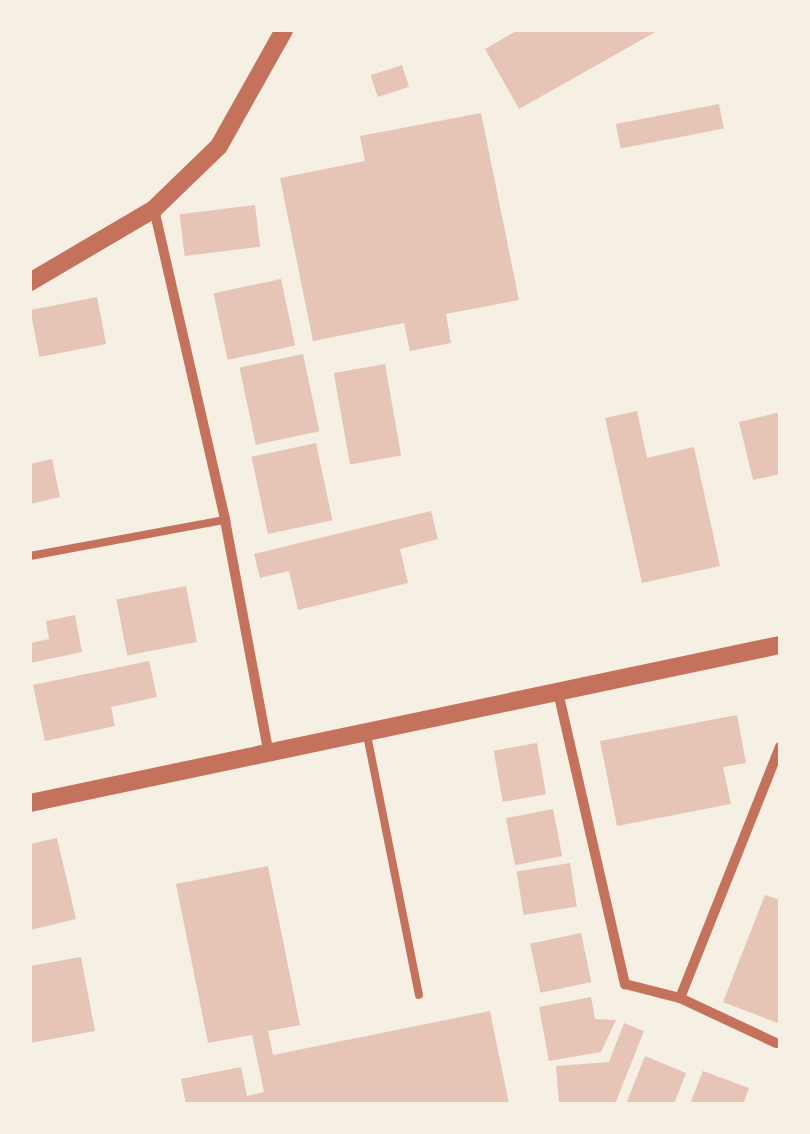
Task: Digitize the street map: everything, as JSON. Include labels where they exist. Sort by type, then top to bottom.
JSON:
[{"type":"street","points":[[30,282],[154,209],[219,146],[284,30]]},
{"type":"street","points":[[154,209],[225,520],[268,750]]},
{"type":"street","points":[[30,803],[780,645]]},
{"type":"street","points":[[558,692],[625,984],[680,998],[776,1043]]},
{"type":"street","points":[[680,998],[780,746]]},
{"type":"lane","points":[[30,556],[225,520]]},
{"type":"lane","points":[[366,730],[419,995]]},
{"type":"building","points":[[518,30],[659,30],[519,109],[485,49]]},
{"type":"building","points":[[402,65],[409,87],[378,97],[371,75]]},
{"type":"building","points":[[719,104],[724,129],[621,149],[616,124]]},
{"type":"building","points":[[481,113],[519,300],[446,314],[451,343],[410,351],[404,323],[313,341],[280,178],[365,161],[360,136]]},
{"type":"building","points":[[255,205],[260,247],[185,256],[180,214]]},
{"type":"building","points":[[281,279],[295,346],[228,360],[214,293]]},
{"type":"building","points":[[97,297],[106,344],[39,357],[30,310]]},
{"type":"building","points":[[303,354],[319,431],[256,445],[239,368]]},
{"type":"building","points":[[385,364],[401,456],[350,465],[334,373]]},
{"type":"building","points":[[637,411],[647,458],[694,447],[720,566],[642,583],[605,418]]},
{"type":"building","points":[[780,412],[780,474],[753,480],[739,422]]},
{"type":"building","points":[[316,443],[332,520],[268,534],[251,457]]},
{"type":"building","points":[[52,459],[60,497],[30,504],[30,464]]},
{"type":"building","points":[[431,511],[438,539],[400,549],[408,583],[298,610],[289,571],[260,578],[254,554]]},
{"type":"building","points":[[186,586],[197,642],[127,656],[116,600]]},
{"type":"building","points":[[75,615],[82,652],[30,663],[30,643],[49,639],[46,621]]},
{"type":"building","points":[[149,661],[157,697],[111,707],[115,726],[45,741],[33,685]]},
{"type":"building","points":[[737,715],[746,763],[723,767],[731,804],[617,826],[600,741]]},
{"type":"building","points":[[537,743],[546,794],[503,802],[494,751]]},
{"type":"building","points":[[553,809],[562,856],[515,865],[506,818]]},
{"type":"building","points":[[57,838],[76,919],[30,930],[30,844]]},
{"type":"building","points":[[570,863],[577,906],[524,915],[517,871]]},
{"type":"building","points":[[268,866],[300,1025],[268,1031],[273,1055],[490,1011],[509,1104],[186,1104],[181,1079],[241,1067],[247,1096],[264,1092],[252,1035],[208,1043],[176,884]]},
{"type":"building","points":[[765,895],[780,900],[780,1024],[723,1002]]},
{"type":"building","points":[[581,933],[591,982],[541,993],[530,944]]},
{"type":"building","points":[[81,957],[95,1031],[30,1043],[30,966]]},
{"type":"building","points":[[591,997],[595,1019],[616,1020],[601,1052],[549,1061],[539,1007]]},
{"type":"building","points":[[624,1023],[644,1031],[615,1104],[559,1104],[556,1066],[609,1062]]},
{"type":"building","points":[[645,1056],[686,1073],[674,1104],[626,1104]]},
{"type":"building","points":[[703,1071],[749,1088],[743,1104],[690,1104]]}]
